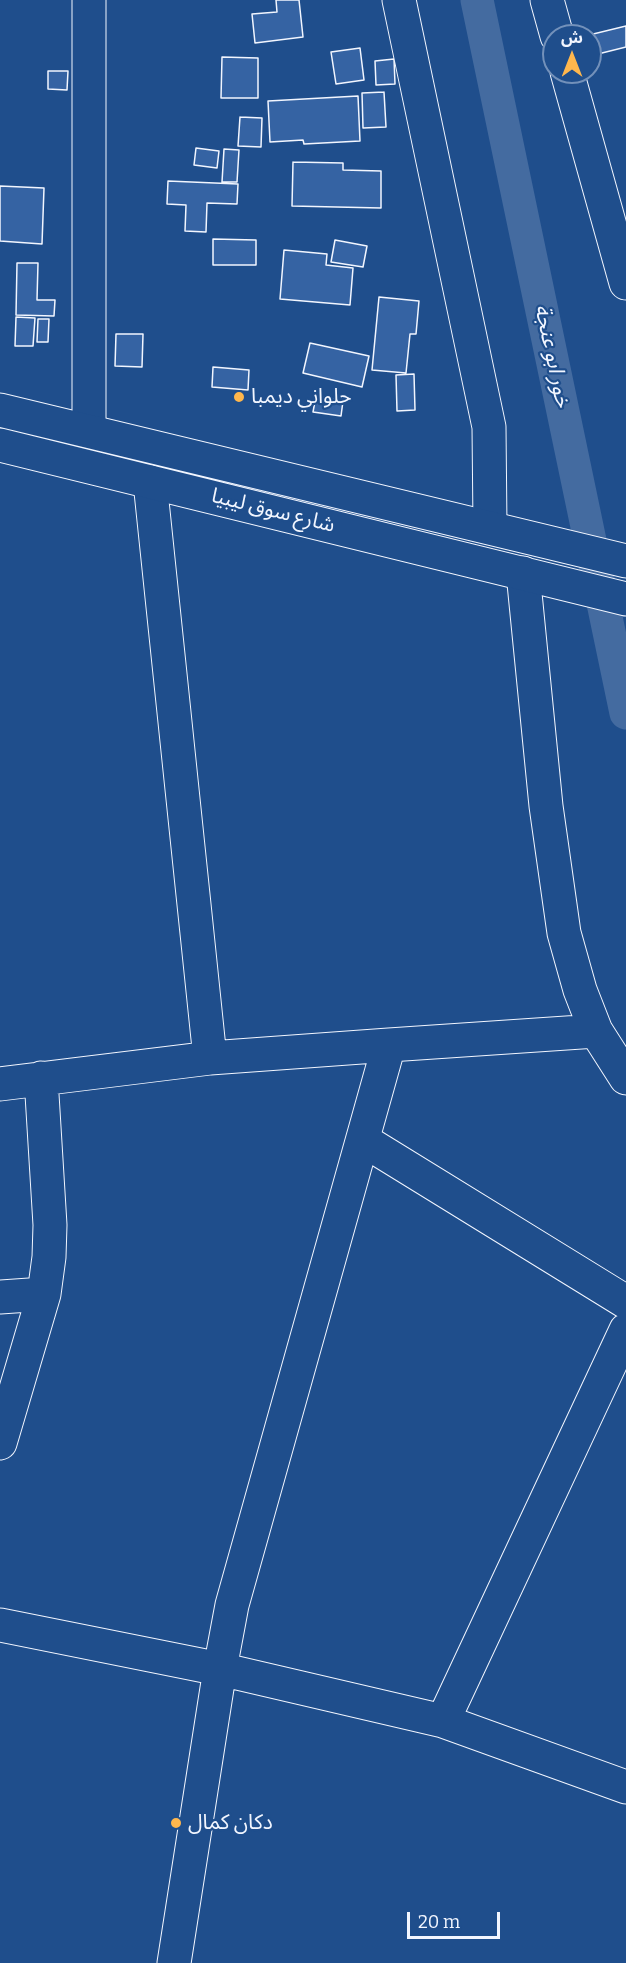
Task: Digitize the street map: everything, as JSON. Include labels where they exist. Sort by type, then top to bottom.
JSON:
[{"type":"street","points":[[89,0],[89,430]]},
{"type":"street","points":[[399,0],[488,417],[491,471],[490,527]]},
{"type":"street","points":[[547,0],[554,24]]},
{"type":"street","points":[[570,84],[626,283]]},
{"type":"street","name":"شارع سوق ليبيا","points":[[0,410],[626,561]]},
{"type":"street","name":"شارع سوق ليبيا","points":[[0,445],[626,599]]},
{"type":"street","points":[[150,482],[210,1058]]},
{"type":"street","points":[[534,577],[546,806],[564,933],[580,990],[596,1031],[626,1078]]},
{"type":"street","points":[[0,1084],[210,1058],[596,1031]]},
{"type":"street","points":[[174,1963],[220,1670],[243,1565],[389,1045]]},
{"type":"street","points":[[0,1443],[44,1294],[50,1225],[41,1078]]},
{"type":"street","points":[[363,1140],[626,1302]]},
{"type":"street","points":[[0,1297],[44,1294]]},
{"type":"street","points":[[443,1721],[626,1330]]},
{"type":"street","points":[[0,1625],[220,1670],[443,1721],[626,1786]]},
{"type":"building","points":[[276,0],[299,0],[303,37],[255,43],[252,14],[277,12]]},
{"type":"building","points":[[626,26],[626,47],[602,53],[602,32]]},
{"type":"building","points":[[360,48],[364,80],[336,84],[331,52]]},
{"type":"building","points":[[222,57],[258,58],[258,98],[221,98]]},
{"type":"building","points":[[394,59],[395,84],[376,85],[375,61]]},
{"type":"building","points":[[48,71],[68,71],[67,90],[48,89]]},
{"type":"building","points":[[384,92],[386,127],[363,128],[362,93]]},
{"type":"building","points":[[358,96],[360,141],[304,144],[303,140],[270,142],[268,101]]},
{"type":"building","points":[[240,117],[262,118],[261,147],[238,146]]},
{"type":"building","points":[[196,148],[219,151],[217,168],[194,165]]},
{"type":"building","points":[[224,149],[239,150],[237,182],[222,182]]},
{"type":"building","points":[[293,162],[343,163],[343,170],[381,171],[381,208],[292,206]]},
{"type":"building","points":[[168,181],[238,184],[237,204],[207,203],[206,232],[185,231],[186,205],[167,204]]},
{"type":"building","points":[[0,186],[44,188],[42,244],[0,241]]},
{"type":"building","points":[[213,239],[256,240],[256,265],[213,265]]},
{"type":"building","points":[[335,240],[367,246],[363,267],[331,262]]},
{"type":"building","points":[[284,250],[327,254],[326,265],[353,268],[350,305],[280,299]]},
{"type":"building","points":[[17,263],[38,263],[37,300],[55,300],[54,316],[16,315]]},
{"type":"building","points":[[379,297],[419,301],[416,334],[410,334],[406,373],[372,370]]},
{"type":"building","points":[[16,317],[35,318],[33,346],[15,346]]},
{"type":"building","points":[[38,319],[49,319],[48,342],[37,342]]},
{"type":"building","points":[[116,334],[143,334],[142,367],[115,366]]},
{"type":"building","points":[[310,343],[369,356],[362,387],[303,373]]},
{"type":"building","points":[[213,367],[249,370],[248,390],[212,387]]},
{"type":"building","points":[[414,374],[415,410],[397,411],[396,375]]},
{"type":"building","points":[[316,396],[343,401],[341,416],[313,412]]},
{"type":"waterway","name":"خور ابو عنجة","points":[[477,0],[626,713]]},
{"type":"place","name":"حلواني ديمبا","points":[[239,397]]},
{"type":"place","name":"دكان كمال","points":[[176,1823]]}]
